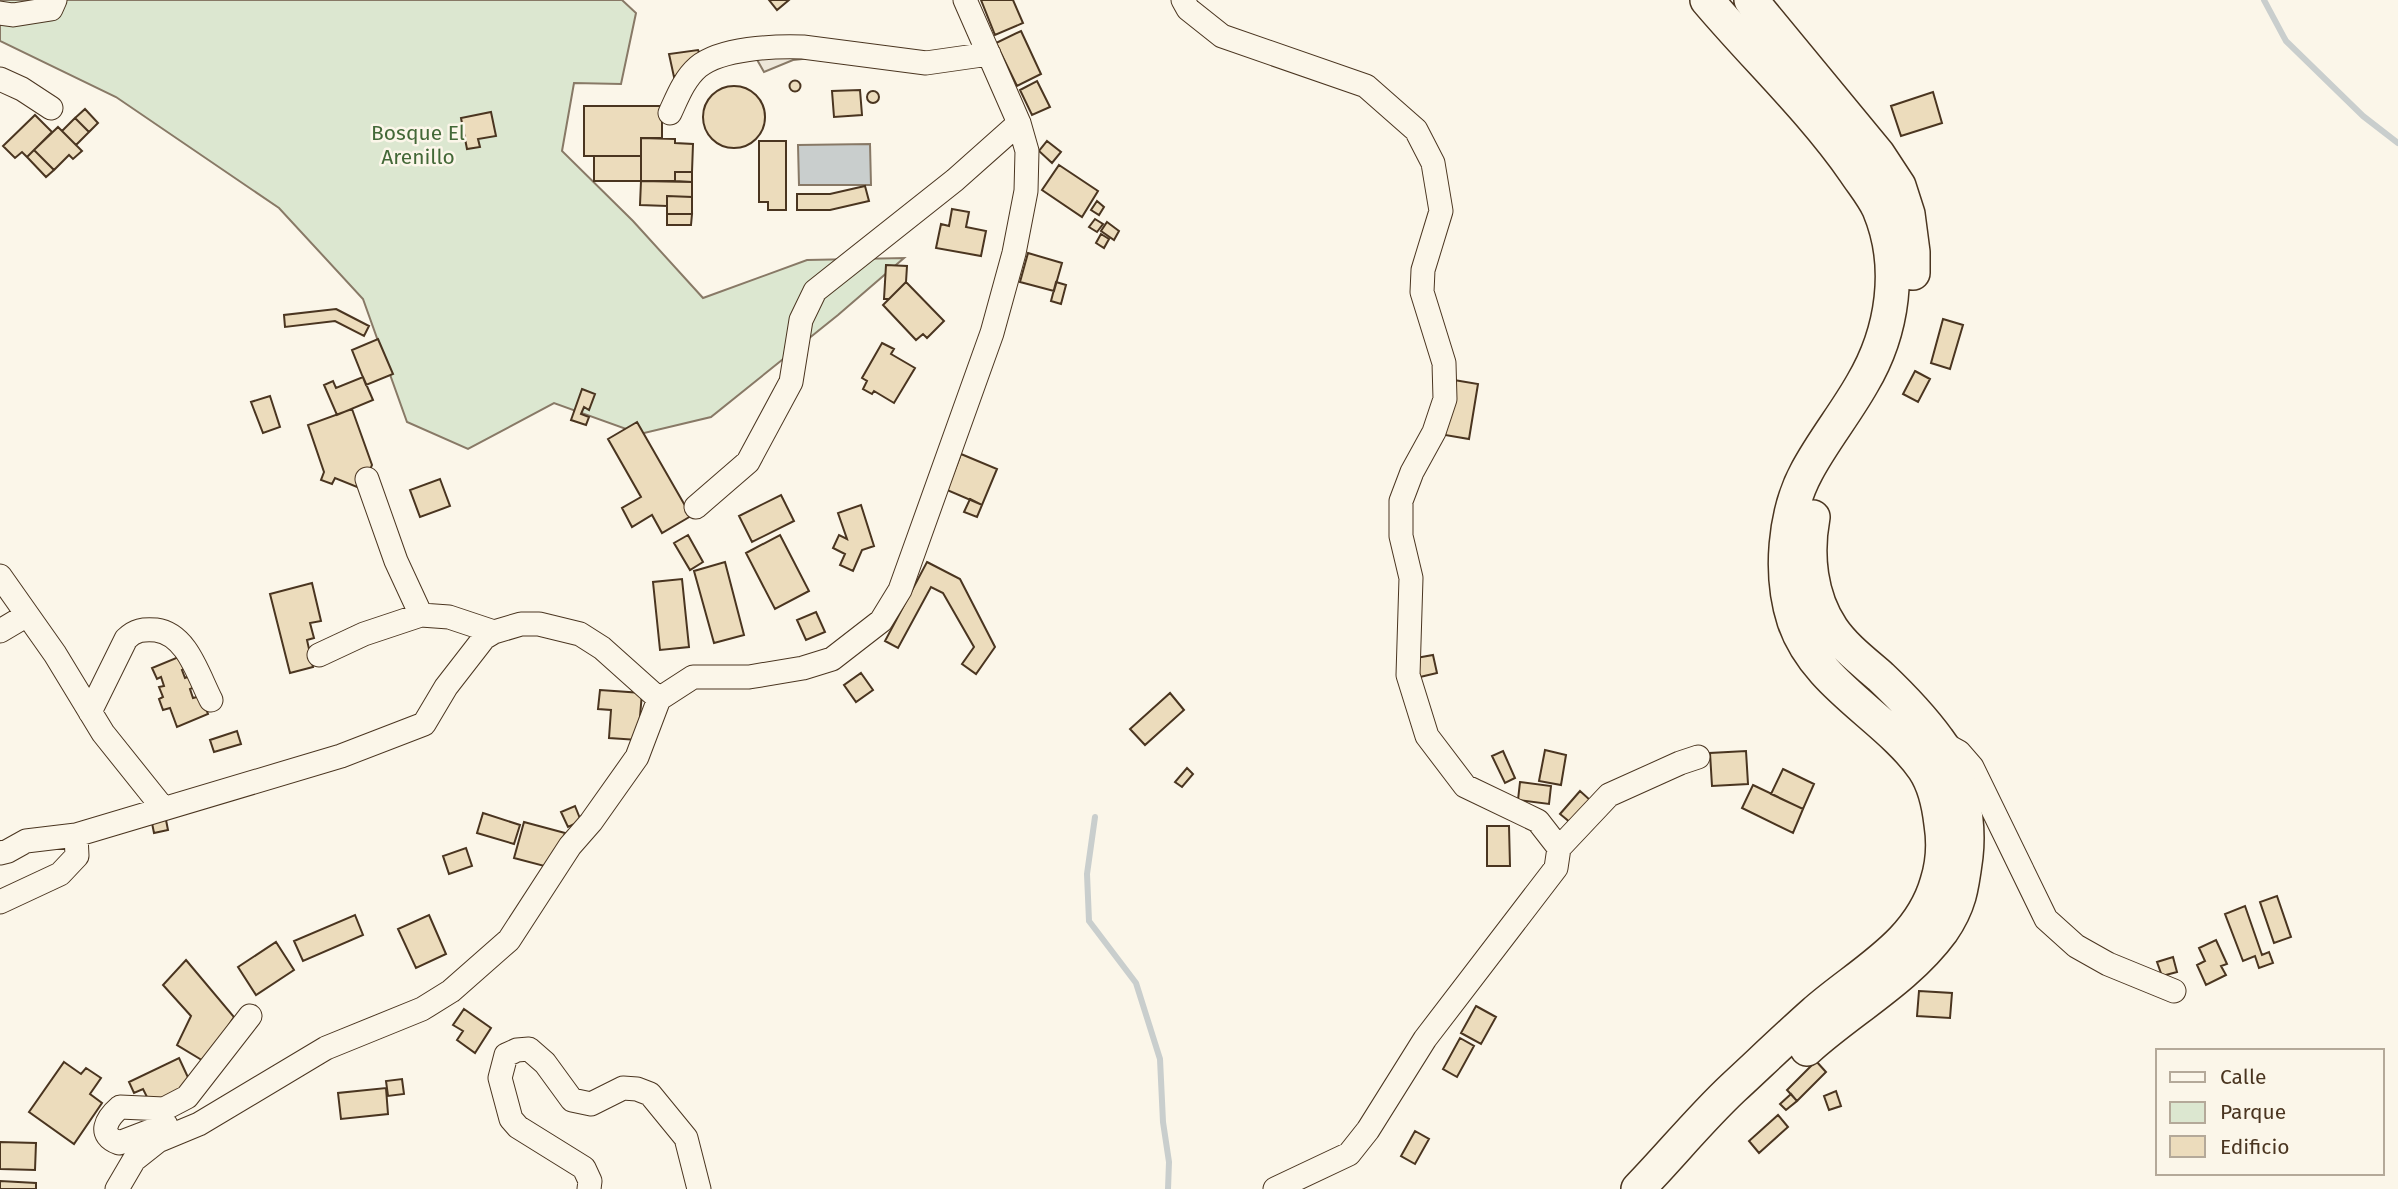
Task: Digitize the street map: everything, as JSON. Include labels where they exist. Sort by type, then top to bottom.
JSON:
[{"type":"highway","points":[[1638,1189],[1729,1092],[1816,1011],[1902,944],[1923,916],[1937,883],[1944,844],[1939,806],[1925,771],[1903,745],[1831,677],[1811,652],[1795,623],[1788,590],[1786,547],[1793,506],[1806,472],[1864,382],[1884,339],[1893,276],[1889,238],[1877,205],[1832,139],[1707,0]]},
{"type":"highway","points":[[1666,1189],[1763,1089],[1814,1042],[1881,992],[1918,959],[1958,906],[1967,844],[1956,775],[1940,741],[1895,691],[1832,630],[1819,607],[1809,554],[1814,514],[1822,489],[1835,464],[1881,394],[1900,344],[1912,294],[1913,251],[1908,214],[1899,186],[1878,154],[1751,0]]},
{"type":"street","points":[[0,13],[13,15],[51,9],[55,0]]},
{"type":"street","points":[[117,1189],[134,1160],[158,1141],[199,1125],[326,1048],[422,1009],[451,991],[497,951],[509,940],[570,846],[591,822],[637,757],[659,699],[692,677],[749,677],[803,668],[832,659],[881,621],[900,590],[992,333],[1014,253],[1026,191],[1027,151],[1019,122],[965,0]]},
{"type":"street","points":[[1184,0],[1188,9],[1222,36],[1366,86],[1416,130],[1433,163],[1441,211],[1423,270],[1422,292],[1444,363],[1445,399],[1434,432],[1412,472],[1401,501],[1401,536],[1411,578],[1408,675],[1427,736],[1465,786],[1538,821],[1559,848]]},
{"type":"street","points":[[670,113],[681,88],[698,67],[733,52],[785,46],[926,62],[989,54]]},
{"type":"street","points":[[0,79],[22,89],[51,108]]},
{"type":"street","points":[[696,507],[748,462],[791,382],[801,320],[815,291],[955,180],[1019,122]]},
{"type":"street","points":[[367,479],[396,561],[421,615]]},
{"type":"street","points":[[0,576],[55,654],[103,733],[163,808]]},
{"type":"street","points":[[0,631],[27,615]]},
{"type":"street","points":[[319,655],[364,634],[421,615],[449,617],[494,632]]},
{"type":"street","points":[[0,852],[8,851],[26,841],[76,835],[341,756],[424,724],[446,687],[484,638],[520,624],[539,624],[580,634],[602,648],[659,699]]},
{"type":"street","points":[[90,712],[126,639],[134,631],[149,629],[167,631],[180,639],[211,700]]},
{"type":"street","points":[[1940,741],[1959,752],[1972,767],[2046,919],[2076,946],[2108,964],[2174,991]]},
{"type":"street","points":[[1275,1189],[1349,1154],[1368,1130],[1425,1039],[1556,869],[1559,848],[1609,795],[1698,757]]},
{"type":"street","points":[[0,902],[60,874],[77,856],[76,835]]},
{"type":"street","points":[[199,1125],[186,1120],[120,1143],[106,1134],[105,1124],[109,1116],[120,1107],[164,1109],[187,1097],[250,1016]]},
{"type":"street","points":[[589,1189],[590,1181],[584,1168],[518,1127],[511,1119],[500,1078],[506,1055],[529,1049],[545,1063],[572,1101],[582,1104],[592,1104],[624,1088],[637,1088],[650,1094],[686,1138],[698,1189]]},
{"type":"green space","name":"Bosque El Arenillo","points":[[0,0],[622,0],[636,13],[621,84],[574,83],[562,151],[633,221],[703,298],[807,260],[904,258],[711,417],[640,434],[554,403],[468,449],[407,422],[363,299],[279,208],[116,97],[0,41]]},
{"type":"shaded area","points":[[751,49],[839,55],[793,60],[764,72]]},
{"type":"shaded area","points":[[870,144],[871,185],[799,185],[798,145]]},
{"type":"building","points":[[769,0],[789,0],[777,10]]},
{"type":"building","points":[[981,0],[1013,0],[1023,23],[995,35]]},
{"type":"building","points":[[1021,31],[1041,74],[1017,86],[996,43]]},
{"type":"building","points":[[698,50],[703,60],[674,77],[669,54]]},
{"type":"building","points":[[795,80],[801,86],[795,92],[789,86]]},
{"type":"building","points":[[1037,81],[1050,107],[1032,115],[1020,90]]},
{"type":"building","points":[[728,86],[740,86],[756,95],[763,105],[763,129],[756,139],[740,148],[728,148],[717,143],[708,134],[703,123],[703,111],[708,100],[717,91]]},
{"type":"building","points":[[860,90],[862,115],[834,117],[832,91]]},
{"type":"building","points":[[873,91],[879,97],[873,103],[867,97]]},
{"type":"building","points":[[1933,92],[1942,123],[1901,136],[1891,106]]},
{"type":"building","points":[[584,106],[662,106],[662,138],[641,138],[641,156],[584,156]]},
{"type":"building","points":[[85,109],[98,123],[89,132],[75,118]]},
{"type":"building","points":[[491,112],[496,136],[478,139],[480,147],[467,149],[461,118]]},
{"type":"building","points":[[35,115],[52,132],[27,157],[22,152],[15,158],[3,146]]},
{"type":"building","points":[[75,118],[89,132],[76,145],[62,131]]},
{"type":"building","points":[[58,127],[82,151],[73,159],[69,155],[54,170],[34,150]]},
{"type":"building","points":[[641,138],[675,139],[675,143],[693,144],[692,172],[675,172],[675,181],[641,181]]},
{"type":"building","points":[[759,141],[786,141],[786,210],[768,210],[768,202],[759,202]]},
{"type":"building","points":[[1047,141],[1061,152],[1052,163],[1039,151]]},
{"type":"building","points":[[34,150],[54,170],[46,177],[27,157]]},
{"type":"building","points":[[594,156],[641,156],[641,181],[594,181]]},
{"type":"building","points":[[1059,165],[1098,191],[1082,217],[1042,190]]},
{"type":"building","points":[[675,172],[692,172],[692,182],[675,181]]},
{"type":"building","points":[[641,181],[692,182],[692,197],[667,196],[667,206],[640,205]]},
{"type":"building","points":[[865,186],[869,201],[830,210],[797,210],[797,194],[830,194]]},
{"type":"building","points":[[667,196],[692,197],[692,214],[667,214]]},
{"type":"building","points":[[1097,201],[1104,207],[1099,215],[1091,210]]},
{"type":"building","points":[[952,209],[969,212],[966,227],[986,231],[981,256],[936,248],[941,224],[949,226]]},
{"type":"building","points":[[667,214],[692,214],[691,225],[667,225]]},
{"type":"building","points":[[1095,219],[1103,224],[1097,232],[1089,227]]},
{"type":"building","points":[[1107,222],[1119,231],[1114,240],[1101,231]]},
{"type":"building","points":[[1101,234],[1109,239],[1104,248],[1096,243]]},
{"type":"building","points":[[1028,253],[1062,263],[1054,291],[1020,282]]},
{"type":"building","points":[[886,265],[907,266],[906,282],[889,299],[884,299]]},
{"type":"building","points":[[906,282],[944,321],[927,338],[923,334],[916,340],[883,305]]},
{"type":"building","points":[[1056,282],[1066,285],[1061,304],[1051,301]]},
{"type":"building","points":[[336,309],[369,326],[364,336],[335,321],[285,327],[284,315]]},
{"type":"building","points":[[1943,319],[1963,325],[1950,369],[1931,363]]},
{"type":"building","points":[[378,339],[393,374],[366,385],[352,350]]},
{"type":"building","points":[[882,343],[894,349],[891,354],[915,368],[894,403],[874,391],[872,394],[863,389],[867,381],[862,378]]},
{"type":"building","points":[[1915,371],[1930,379],[1918,402],[1903,394]]},
{"type":"building","points":[[363,377],[373,400],[337,415],[324,385],[333,381],[336,388]]},
{"type":"building","points":[[1454,380],[1478,384],[1469,439],[1445,435]]},
{"type":"building","points":[[582,389],[595,394],[589,410],[584,407],[581,414],[589,417],[586,425],[571,420]]},
{"type":"building","points":[[270,396],[280,427],[263,433],[251,402]]},
{"type":"building","points":[[352,409],[372,465],[362,489],[335,478],[332,484],[321,480],[324,472],[308,425]]},
{"type":"building","points":[[637,422],[691,516],[662,533],[652,515],[632,527],[622,508],[641,497],[608,439]]},
{"type":"building","points":[[961,454],[997,469],[982,505],[947,490]]},
{"type":"building","points":[[440,479],[450,506],[420,517],[410,490]]},
{"type":"building","points":[[781,495],[794,521],[752,542],[739,516]]},
{"type":"building","points":[[970,499],[982,505],[977,517],[964,512]]},
{"type":"building","points":[[861,505],[874,546],[862,550],[853,571],[840,565],[845,554],[833,548],[839,535],[847,539],[838,513]]},
{"type":"building","points":[[688,535],[703,562],[690,570],[674,543]]},
{"type":"building","points":[[780,535],[809,591],[775,609],[746,553]]},
{"type":"building","points":[[725,562],[744,635],[714,643],[694,571]]},
{"type":"building","points":[[927,562],[960,579],[995,647],[976,674],[962,664],[974,647],[943,593],[931,587],[898,648],[885,641]]},
{"type":"building","points":[[682,579],[689,647],[660,650],[653,582]]},
{"type":"building","points":[[312,583],[321,621],[310,623],[314,638],[307,640],[313,667],[290,673],[270,594]]},
{"type":"building","points":[[816,612],[825,632],[806,640],[797,620]]},
{"type":"building","points":[[1433,655],[1437,673],[1420,677],[1416,658]]},
{"type":"building","points":[[181,656],[186,668],[182,670],[185,678],[190,676],[195,687],[190,689],[193,698],[201,696],[208,714],[177,727],[170,708],[163,710],[159,699],[163,697],[159,687],[164,686],[161,677],[157,679],[152,668]]},
{"type":"building","points":[[861,673],[873,690],[856,702],[844,685]]},
{"type":"building","points":[[600,690],[642,693],[638,740],[609,738],[611,710],[598,709]]},
{"type":"building","points":[[1170,693],[1184,710],[1145,745],[1130,729]]},
{"type":"building","points":[[237,731],[241,744],[214,752],[210,740]]},
{"type":"building","points":[[1545,750],[1566,755],[1561,785],[1539,781]]},
{"type":"building","points":[[1503,751],[1515,778],[1505,783],[1492,756]]},
{"type":"building","points":[[1746,751],[1748,784],[1712,786],[1710,753]]},
{"type":"building","points":[[1187,768],[1193,774],[1182,787],[1175,782]]},
{"type":"building","points":[[1783,769],[1814,784],[1803,809],[1771,794]]},
{"type":"building","points":[[1520,782],[1551,786],[1549,804],[1518,800]]},
{"type":"building","points":[[1753,785],[1803,809],[1793,833],[1742,808]]},
{"type":"building","points":[[1580,791],[1590,800],[1571,823],[1560,814]]},
{"type":"building","points":[[575,806],[581,821],[568,827],[561,812]]},
{"type":"building","points":[[483,813],[520,825],[514,844],[477,833]]},
{"type":"building","points":[[165,815],[168,830],[154,833],[151,818]]},
{"type":"building","points":[[524,822],[565,833],[558,856],[548,867],[514,858]]},
{"type":"building","points":[[1487,826],[1509,826],[1510,866],[1487,866]]},
{"type":"building","points":[[466,848],[472,866],[449,874],[443,856]]},
{"type":"building","points":[[2277,896],[2291,937],[2274,943],[2260,902]]},
{"type":"building","points":[[2245,906],[2262,955],[2269,952],[2273,963],[2259,968],[2255,956],[2243,961],[2225,914]]},
{"type":"building","points":[[355,915],[363,935],[303,961],[294,941]]},
{"type":"building","points":[[429,915],[446,954],[416,968],[398,929]]},
{"type":"building","points":[[2216,940],[2227,964],[2221,966],[2226,975],[2206,985],[2197,965],[2205,961],[2199,948]]},
{"type":"building","points":[[276,942],[294,970],[256,995],[238,967]]},
{"type":"building","points":[[2173,957],[2177,972],[2162,976],[2157,962]]},
{"type":"building","points":[[186,960],[234,1017],[205,1062],[177,1045],[191,1016],[163,985]]},
{"type":"building","points":[[1919,991],[1952,993],[1950,1018],[1917,1016]]},
{"type":"building","points":[[1476,1006],[1496,1017],[1481,1044],[1461,1033]]},
{"type":"building","points":[[464,1009],[491,1028],[475,1053],[457,1040],[463,1031],[453,1025]]},
{"type":"building","points":[[1460,1038],[1474,1046],[1457,1077],[1443,1069]]},
{"type":"building","points":[[179,1058],[192,1086],[151,1105],[143,1089],[134,1093],[129,1082]]},
{"type":"building","points":[[1816,1061],[1826,1072],[1797,1101],[1787,1090]]},
{"type":"building","points":[[64,1062],[81,1074],[86,1068],[101,1078],[90,1094],[102,1103],[74,1144],[29,1112]]},
{"type":"building","points":[[402,1079],[404,1094],[388,1096],[386,1081]]},
{"type":"building","points":[[386,1088],[388,1114],[341,1119],[338,1093]]},
{"type":"building","points":[[1836,1091],[1841,1106],[1829,1110],[1824,1096]]},
{"type":"building","points":[[1791,1094],[1797,1101],[1786,1110],[1780,1104]]},
{"type":"building","points":[[1778,1115],[1788,1127],[1759,1153],[1749,1141]]},
{"type":"building","points":[[1415,1131],[1429,1139],[1415,1164],[1401,1156]]},
{"type":"building","points":[[0,1142],[36,1143],[35,1170],[0,1169]]},
{"type":"building","points":[[0,1181],[36,1183],[36,1189],[0,1189]]},
{"type":"waterway","points":[[2264,0],[2286,41],[2363,116],[2398,143]]},
{"type":"waterway","points":[[1095,817],[1087,874],[1089,921],[1136,983],[1160,1059],[1163,1122],[1169,1162],[1168,1189]]}]
